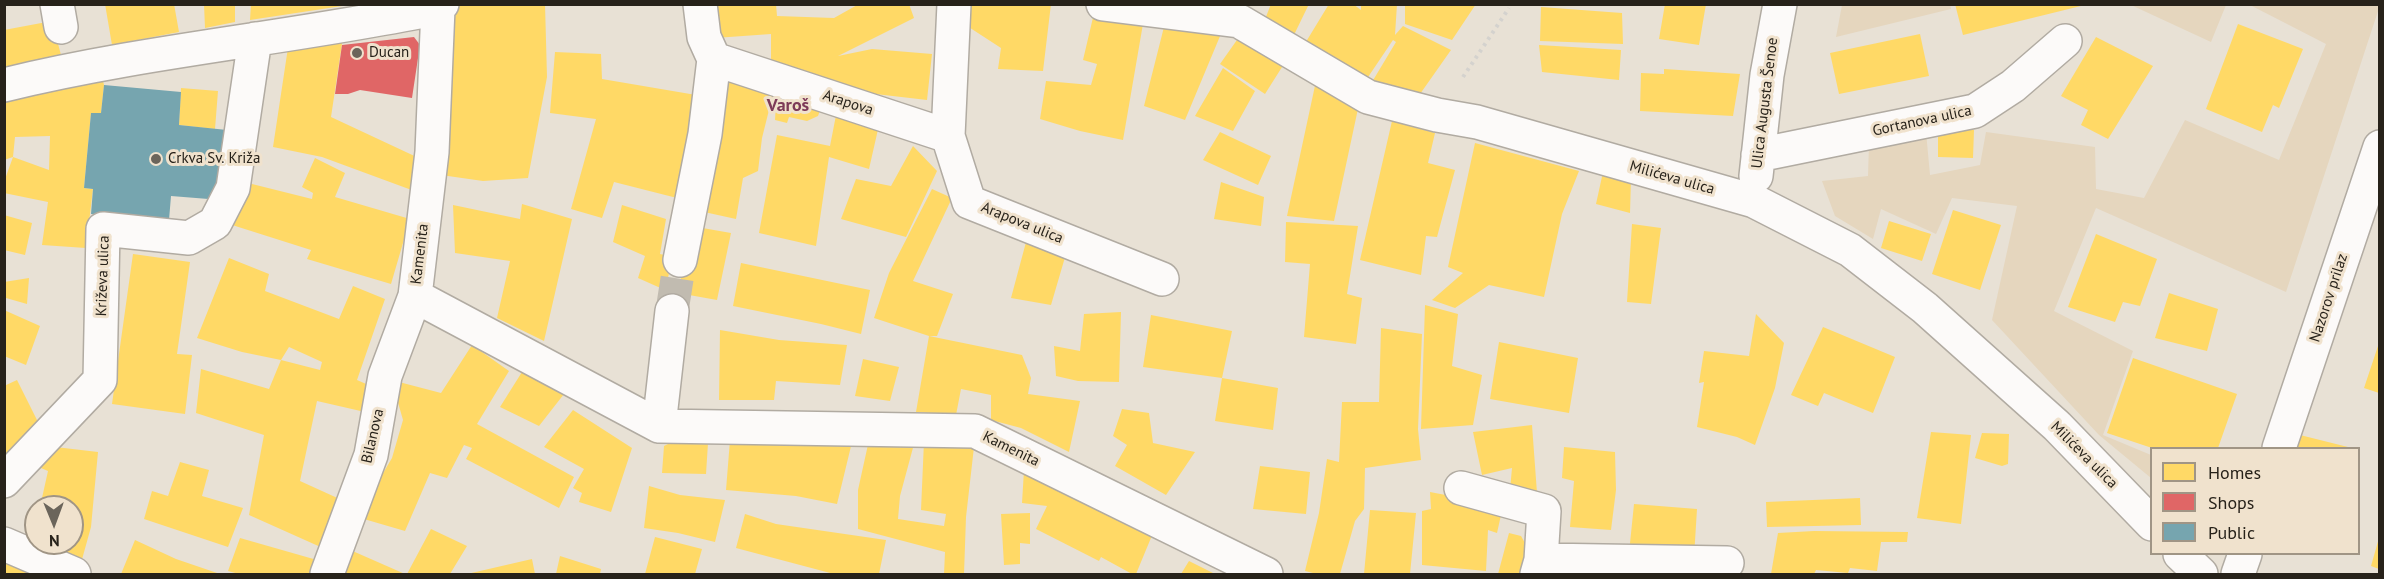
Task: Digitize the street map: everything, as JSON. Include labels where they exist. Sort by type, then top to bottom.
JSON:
[{"type":"street","points":[[680,260],[705,134],[714,59],[704,37],[700,4]]},
{"type":"street","name":"Arapova ulica","points":[[954,4],[948,136],[969,202],[1162,279]]},
{"type":"street","name":"Milićeva ulica","points":[[1103,4],[1238,13],[1368,97],[1437,115],[1477,122],[1754,201],[1850,250],[1925,308],[2056,426],[2150,523]]},
{"type":"street","name":"Ulica Augusta Šenoe","points":[[1754,201],[1767,75],[1780,4]]},
{"type":"street","points":[[4,85],[73,68],[255,39],[373,13],[440,6]]},
{"type":"street","name":"Kamenita","points":[[440,6],[432,153],[415,296],[658,426],[975,431],[1266,574]]},
{"type":"street","name":"Križeva ulica","points":[[4,481],[100,381],[103,229],[189,238],[215,224],[232,188],[255,39]]},
{"type":"street","name":"Gortanova ulica","points":[[1758,155],[1975,111],[2013,86],[2065,41]]},
{"type":"street","name":"Arapova","points":[[714,59],[948,136]]},
{"type":"street","name":"Nazorov prilaz","points":[[2279,447],[2379,147]]},
{"type":"street","name":"Bilanova","points":[[327,574],[371,455],[385,376],[415,296]]},
{"type":"street","points":[[658,426],[672,311]]},
{"type":"street","points":[[1461,488],[1544,511],[1539,567],[1727,563]]},
{"type":"street","points":[[4,544],[74,574]]},
{"type":"street","points":[[2181,555],[2201,574]]},
{"type":"street","points":[[2238,574],[2245,555]]},
{"type":"path","points":[[1437,115],[1509,8]]},
{"type":"shaded area","points":[[1842,5],[1950,5],[1951,9],[1836,37]]},
{"type":"shaded area","points":[[2131,5],[2226,5],[2211,42]]},
{"type":"shaded area","points":[[2250,5],[2379,5],[2286,292],[2096,208],[2054,311],[2133,351],[2103,435],[2150,455],[2150,477],[2099,435],[1992,320],[2017,206],[1952,198],[1936,234],[1881,209],[1873,239],[1835,216],[1822,181],[1868,176],[1869,144],[1926,132],[1930,175],[1980,165],[1986,132],[2095,147],[2096,189],[2144,198],[2185,120],[2279,160],[2326,44]]},
{"type":"building: Homes","points":[[105,4],[174,4],[179,32],[112,45]]},
{"type":"building: Homes","points":[[204,4],[235,4],[235,22],[205,28]]},
{"type":"building: Homes","points":[[251,4],[342,4],[342,6],[250,20]]},
{"type":"building: Homes","points":[[457,4],[545,4],[547,77],[528,178],[483,181],[441,175],[445,85]]},
{"type":"building: Homes","points":[[707,4],[776,4],[777,16],[834,18],[859,4],[909,4],[914,18],[838,56],[872,49],[932,54],[927,100],[867,93],[771,62],[771,34],[715,38]]},
{"type":"building: Homes","points":[[968,4],[1051,4],[1043,71],[998,69],[1001,48],[961,22]]},
{"type":"building: Homes","points":[[1271,4],[1309,4],[1291,41],[1262,27]]},
{"type":"building: Homes","points":[[1329,4],[1353,4],[1361,10],[1361,4],[1397,4],[1395,35],[1403,26],[1451,50],[1413,104],[1369,87],[1396,42],[1393,40],[1362,86],[1301,50]]},
{"type":"building: Homes","points":[[1405,4],[1476,4],[1452,40],[1405,24]]},
{"type":"building: Homes","points":[[1665,4],[1706,4],[1699,45],[1659,39]]},
{"type":"building: Homes","points":[[1955,4],[2084,4],[2085,5],[1963,35]]},
{"type":"building: Homes","points":[[1541,7],[1622,13],[1623,44],[1540,41]]},
{"type":"building: Homes","points":[[1095,9],[1144,18],[1123,140],[1080,131],[1040,119],[1046,81],[1091,85],[1097,64],[1083,60]]},
{"type":"building: Homes","points":[[1166,19],[1223,29],[1185,120],[1144,106]]},
{"type":"building: Homes","points":[[52,21],[61,55],[4,71],[4,30]]},
{"type":"building: Homes","points":[[2238,24],[2303,49],[2279,108],[2273,105],[2262,132],[2206,109]]},
{"type":"building: Homes","points":[[1244,30],[1289,56],[1265,94],[1220,64]]},
{"type":"building: Homes","points":[[1920,34],[1929,76],[1839,94],[1830,53]]},
{"type":"building: Homes","points":[[343,37],[331,117],[423,160],[417,192],[322,157],[273,147],[289,41]]},
{"type":"building: Homes","points":[[2096,37],[2153,66],[2108,139],[2081,125],[2088,110],[2061,96]]},
{"type":"building: Homes","points":[[1539,45],[1621,50],[1619,80],[1542,72]]},
{"type":"building: Homes","points":[[555,52],[601,54],[602,79],[702,96],[677,198],[614,182],[602,218],[571,209],[596,119],[550,113]]},
{"type":"building: Homes","points":[[1223,68],[1255,91],[1233,131],[1195,116]]},
{"type":"building: Homes","points":[[1664,69],[1740,74],[1733,116],[1640,111],[1641,73],[1664,74]]},
{"type":"building: Homes","points":[[101,73],[104,85],[101,113],[91,113],[84,188],[93,189],[86,248],[42,245],[48,202],[4,193],[4,182],[13,157],[4,160],[4,95]],"holes":[[[50,136],[49,170],[13,157],[15,137]]]},
{"type":"building: Homes","points":[[725,77],[775,86],[762,138],[758,171],[743,178],[736,219],[695,210]]},
{"type":"building: Homes","points":[[1316,81],[1359,104],[1334,221],[1287,216]]},
{"type":"building: Homes","points":[[777,87],[822,105],[818,116],[807,121],[789,117],[787,123],[775,120]]},
{"type":"building: Homes","points":[[181,88],[218,91],[215,129],[179,125]]},
{"type":"building: Homes","points":[[838,105],[879,125],[869,169],[829,157],[816,246],[759,233],[777,135],[830,146]]},
{"type":"building: Homes","points":[[1392,121],[1435,133],[1428,163],[1455,170],[1437,237],[1426,236],[1421,275],[1360,260]]},
{"type":"building: Homes","points":[[1938,130],[1974,130],[1973,158],[1938,157]]},
{"type":"building: Homes","points":[[1220,132],[1271,156],[1258,185],[1203,160]]},
{"type":"building: Homes","points":[[1475,143],[1579,171],[1562,214],[1544,297],[1489,285],[1455,308],[1432,300],[1463,273],[1448,267]]},
{"type":"building: Homes","points":[[913,146],[937,171],[906,237],[841,219],[856,179],[891,186]]},
{"type":"building: Homes","points":[[315,158],[345,173],[335,197],[410,219],[391,284],[307,259],[311,250],[229,224],[240,181],[312,199],[313,193],[302,187]]},
{"type":"building: Homes","points":[[1603,172],[1631,178],[1630,213],[1596,204]]},
{"type":"building: Homes","points":[[1221,182],[1264,197],[1261,226],[1214,219]]},
{"type":"building: Homes","points":[[932,189],[952,198],[913,281],[953,294],[937,336],[929,336],[874,318],[889,273]]},
{"type":"building: Homes","points":[[522,204],[572,219],[544,341],[497,318],[510,261],[455,253],[453,205],[520,219]]},
{"type":"building: Homes","points":[[622,205],[666,219],[660,254],[673,257],[665,290],[638,278],[645,256],[613,242]]},
{"type":"building: Homes","points":[[1953,210],[2001,225],[1980,290],[1932,274]]},
{"type":"building: Homes","points":[[4,215],[32,223],[25,255],[4,250]]},
{"type":"building: Homes","points":[[1889,221],[1931,234],[1922,261],[1881,248]]},
{"type":"building: Homes","points":[[1286,222],[1358,226],[1347,294],[1362,298],[1356,344],[1304,337],[1310,264],[1285,262]]},
{"type":"building: Homes","points":[[1632,224],[1661,228],[1651,304],[1627,302]]},
{"type":"building: Homes","points":[[691,226],[731,233],[717,300],[678,293]]},
{"type":"building: Homes","points":[[1029,231],[1068,247],[1051,305],[1011,298]]},
{"type":"building: Homes","points":[[2096,234],[2157,259],[2140,306],[2123,302],[2115,322],[2068,307]]},
{"type":"building: Homes","points":[[133,254],[190,262],[177,354],[192,355],[185,414],[112,404]]},
{"type":"building: Homes","points":[[229,258],[269,274],[265,291],[339,319],[353,286],[385,299],[357,380],[373,387],[365,412],[317,401],[300,481],[344,501],[325,549],[249,515],[264,435],[196,413],[201,369],[269,389],[281,360],[242,352],[197,338]],"holes":[[[289,347],[322,362],[320,370],[281,360]]]},
{"type":"building: Homes","points":[[741,263],[870,290],[861,334],[733,306]]},
{"type":"building: Homes","points":[[29,278],[27,304],[6,298],[4,282]]},
{"type":"building: Homes","points":[[2169,293],[2218,309],[2207,351],[2155,338]]},
{"type":"building: Homes","points":[[1425,305],[1458,314],[1452,366],[1482,375],[1473,425],[1421,429]]},
{"type":"building: Homes","points":[[4,310],[40,326],[26,365],[4,356]]},
{"type":"building: Homes","points":[[1121,312],[1119,382],[1078,381],[1056,376],[1054,346],[1080,351],[1084,314]]},
{"type":"building: Homes","points":[[1756,314],[1784,343],[1775,388],[1755,445],[1737,437],[1697,427],[1704,382],[1699,383],[1704,351],[1749,356]]},
{"type":"building: Homes","points":[[1151,315],[1232,331],[1222,378],[1143,367]]},
{"type":"building: Homes","points":[[1823,327],[1895,357],[1873,413],[1824,393],[1818,406],[1791,395]]},
{"type":"building: Homes","points":[[1381,328],[1422,334],[1418,429],[1421,460],[1365,468],[1364,509],[1355,521],[1340,574],[1317,574],[1305,571],[1319,513],[1327,459],[1339,462],[1342,402],[1379,402]]},
{"type":"building: Homes","points":[[720,330],[779,340],[847,345],[840,385],[776,381],[774,400],[719,400]]},
{"type":"building: Homes","points":[[929,336],[1022,355],[1031,378],[1028,394],[1080,401],[1069,452],[1021,428],[991,420],[991,395],[961,389],[956,415],[916,412]]},
{"type":"building: Homes","points":[[1499,342],[1578,358],[1569,413],[1490,399]]},
{"type":"building: Homes","points":[[2379,343],[2379,393],[2364,388]]},
{"type":"building: Homes","points":[[472,345],[509,371],[477,424],[574,477],[559,508],[466,459],[472,448],[464,445],[447,478],[430,473],[405,531],[357,517],[392,458],[403,420],[393,385],[399,382],[441,393]]},
{"type":"building: Homes","points":[[2133,358],[2237,394],[2218,447],[2150,447],[2107,433]]},
{"type":"building: Homes","points":[[863,359],[899,367],[890,401],[855,396]]},
{"type":"building: Homes","points":[[522,372],[564,394],[539,426],[500,407]]},
{"type":"building: Homes","points":[[1222,378],[1278,388],[1273,430],[1215,421]]},
{"type":"building: Homes","points":[[17,380],[40,426],[4,466],[4,386]]},
{"type":"building: Homes","points":[[1122,409],[1149,413],[1153,443],[1195,452],[1166,495],[1115,466],[1127,445],[1113,436]]},
{"type":"building: Homes","points":[[573,410],[632,448],[611,512],[579,502],[582,493],[573,488],[584,469],[544,447]]},
{"type":"building: Homes","points":[[1532,425],[1537,493],[1510,490],[1512,468],[1482,475],[1473,432]]},
{"type":"building: Homes","points":[[1931,432],[1971,435],[1961,524],[1917,518]]},
{"type":"building: Homes","points":[[1982,433],[2009,434],[2008,464],[2002,466],[1975,458]]},
{"type":"building: Homes","points":[[2296,434],[2348,447],[2292,447]]},
{"type":"building: Homes","points":[[853,438],[837,504],[796,496],[726,490],[730,440]]},
{"type":"building: Homes","points":[[869,440],[914,444],[900,496],[898,519],[944,526],[946,514],[921,510],[924,441],[974,447],[966,517],[964,574],[944,574],[945,552],[858,529],[858,490]]},
{"type":"building: Homes","points":[[672,442],[708,443],[706,474],[662,473],[664,446]]},
{"type":"building: Homes","points":[[47,446],[98,452],[91,527],[84,552],[84,495],[43,495],[48,471],[29,463]]},
{"type":"building: Homes","points":[[1564,447],[1615,452],[1616,490],[1611,530],[1570,527],[1574,481],[1562,478]]},
{"type":"building: Homes","points":[[180,462],[209,470],[202,496],[243,508],[228,547],[144,519],[152,491],[168,496]]},
{"type":"building: Homes","points":[[1260,466],[1310,472],[1306,514],[1253,509]]},
{"type":"building: Homes","points":[[1024,470],[1153,533],[1136,574],[1101,557],[1099,561],[1036,529],[1047,506],[1022,503]]},
{"type":"building: Homes","points":[[649,486],[680,495],[725,500],[715,542],[644,528]]},
{"type":"building: Homes","points":[[1430,492],[1503,506],[1497,533],[1488,530],[1486,571],[1422,565],[1422,511],[1431,509]]},
{"type":"building: Homes","points":[[1860,498],[1861,525],[1767,527],[1766,502]]},
{"type":"building: Homes","points":[[1634,504],[1697,509],[1694,557],[1629,553]]},
{"type":"building: Homes","points":[[1370,510],[1416,513],[1410,574],[1364,574]]},
{"type":"building: Homes","points":[[1030,513],[1030,544],[1020,543],[1020,564],[1004,565],[1001,514]]},
{"type":"building: Homes","points":[[745,514],[776,524],[886,540],[879,574],[834,574],[736,548]]},
{"type":"building: Homes","points":[[431,529],[467,546],[450,574],[407,574]]},
{"type":"building: Homes","points":[[1908,532],[1907,542],[1881,542],[1877,571],[1850,568],[1848,573],[1816,570],[1814,574],[1771,574],[1778,533]]},
{"type":"building: Homes","points":[[1509,533],[1521,536],[1529,550],[1526,574],[1498,574]]},
{"type":"building: Homes","points":[[655,537],[702,549],[695,574],[645,574]]},
{"type":"building: Homes","points":[[240,538],[317,560],[312,574],[239,574],[228,571]]},
{"type":"building: Homes","points":[[2379,538],[2379,569],[2371,566]]},
{"type":"building: Homes","points":[[135,540],[176,559],[220,574],[121,574]]},
{"type":"building: Homes","points":[[348,549],[405,574],[337,574]]},
{"type":"building: Homes","points":[[62,555],[83,555],[81,563]]},
{"type":"building: Homes","points":[[560,556],[601,569],[600,574],[556,574]]},
{"type":"building: Homes","points":[[532,559],[535,574],[467,574]]},
{"type":"building: Homes","points":[[4,561],[34,574],[4,574]]},
{"type":"building: Homes","points":[[1189,561],[1215,574],[1181,574]]},
{"type":"building: Shops","points":[[414,37],[420,45],[412,98],[360,90],[348,94],[335,94],[342,45]]},
{"type":"building: Public","name":"Crkva Sv. Križa","points":[[104,85],[181,92],[179,125],[227,130],[221,200],[171,196],[169,220],[91,214],[93,189],[84,188],[91,113],[101,113]]},
{"type":"tunnel","points":[[672,311],[680,260]]},
{"type":"place","name":"Ducan","points":[[357,53]]},
{"type":"place","name":"Crkva Sv. Križa","points":[[156,159]]},
{"type":"district","name":"Varoš","points":[[788,106]]}]
